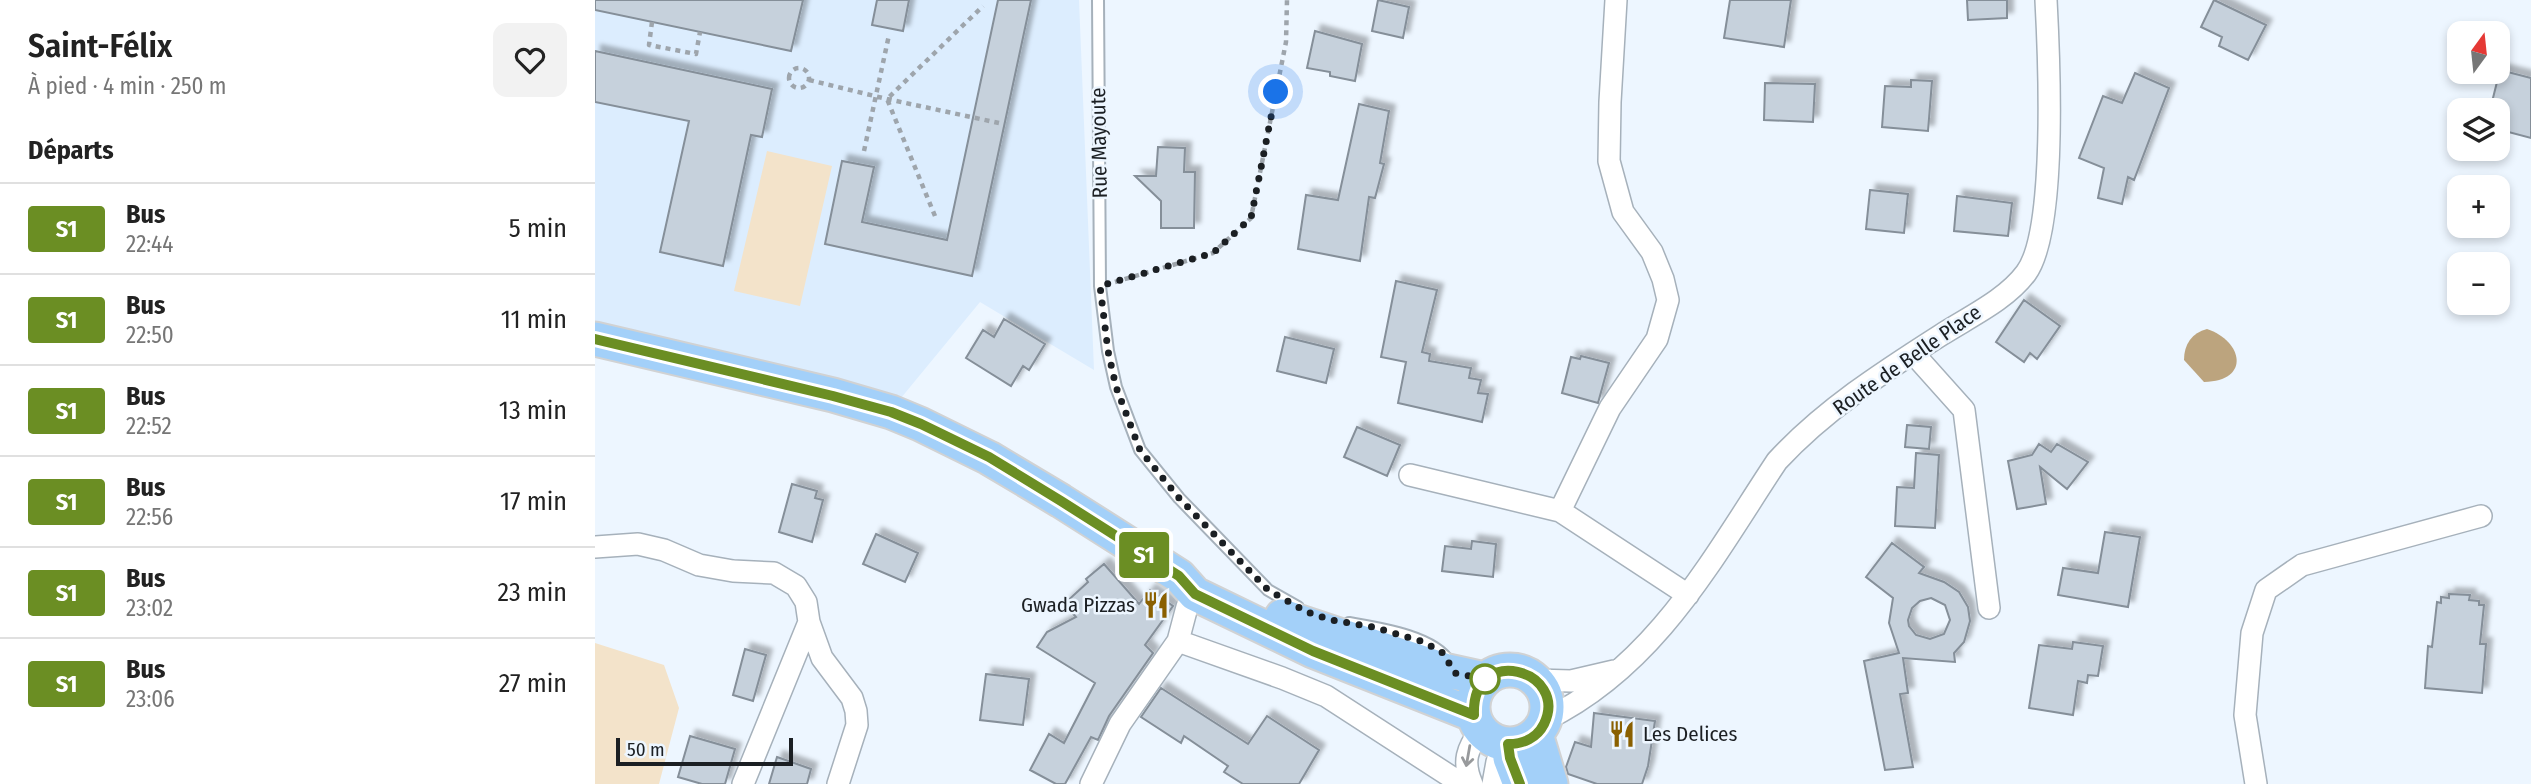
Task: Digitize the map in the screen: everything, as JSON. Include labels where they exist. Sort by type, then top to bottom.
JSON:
[{"type":"main road","points":[[595,340],[833,396],[901,416],[989,457],[1187,585],[1301,645],[1508,731]]},
{"type":"main road","points":[[1187,585],[1207,583],[1263,610],[1470,676],[1516,671],[1527,674],[1542,687],[1548,703],[1508,731]]},
{"type":"main road","points":[[1470,676],[1477,690],[1473,702],[1508,731],[1551,784]]},
{"type":"main road","points":[[1508,731],[1510,758],[1520,784]]},
{"type":"street","points":[[1560,512],[1610,408],[1657,339],[1668,300],[1652,251],[1623,212],[1609,161],[1616,0]]},
{"type":"street","name":"Route de Belle Place","points":[[1508,731],[1588,697],[1622,668],[1655,637],[1688,595],[1777,461],[1790,447],[1842,402],[2008,292],[2027,272],[2036,255],[2043,216],[2048,155],[2046,0]]},
{"type":"street","points":[[1913,353],[1964,410],[1989,608]]},
{"type":"street","points":[[1411,475],[1560,512],[1688,595]]},
{"type":"street","points":[[2256,784],[2245,715],[2252,633],[2266,590],[2302,565],[2481,516]]},
{"type":"street","points":[[595,547],[638,544],[664,550],[699,565],[733,571],[774,573],[796,586],[806,602],[809,622],[822,658],[852,698],[856,711],[857,725],[838,784]]},
{"type":"street","points":[[1091,784],[1120,724],[1178,642],[1187,607],[1187,585]]},
{"type":"street","points":[[743,784],[809,622]]},
{"type":"street","points":[[1178,642],[1326,696],[1462,784]]},
{"type":"street","points":[[1326,696],[1354,667]]},
{"type":"street","name":"Route de Belle Place","points":[[1536,680],[1571,681],[1593,678],[1622,668]]},
{"type":"street","points":[[1472,784],[1465,764],[1466,753],[1508,731]]},
{"type":"street","points":[[1493,784],[1497,762],[1508,731]]},
{"type":"lane","name":"Rue Mayoute","points":[[1098,0],[1100,286],[1108,351],[1116,387],[1140,450],[1179,498],[1268,590],[1307,612],[1424,642],[1443,653],[1470,676]]},
{"type":"path","points":[[1100,286],[1213,253],[1251,218],[1286,42],[1287,0]]},
{"type":"path","points":[[887,99],[983,6]]},
{"type":"path","points":[[652,22],[649,45],[695,54],[700,32]]},
{"type":"path","points":[[864,151],[889,35]]},
{"type":"path","points":[[800,68],[809,80],[802,88],[798,88],[789,81],[789,76],[800,68]]},
{"type":"path","points":[[809,80],[999,122]]},
{"type":"path","points":[[887,99],[935,216]]},
{"type":"shaded area","points":[[595,0],[1079,0],[1094,370],[980,302],[901,398],[595,325]]},
{"type":"shaded area","points":[[767,151],[832,166],[800,306],[734,291]]},
{"type":"shaded area","points":[[2207,329],[2228,342],[2237,360],[2229,375],[2219,380],[2204,382],[2184,360],[2185,349],[2190,340]]},
{"type":"shaded area","points":[[595,643],[664,665],[679,708],[659,784],[595,784]]},
{"type":"building","points":[[595,0],[803,0],[791,51],[595,10]]},
{"type":"building","points":[[877,0],[909,0],[903,31],[872,25]]},
{"type":"building","points":[[998,0],[1031,0],[972,276],[825,244],[842,161],[874,167],[862,222],[947,240]]},
{"type":"building","points":[[1378,0],[1409,7],[1403,38],[1372,31]]},
{"type":"building","points":[[1730,0],[1791,0],[1784,47],[1724,38]]},
{"type":"building","points":[[1967,0],[2007,0],[2007,18],[1968,20]]},
{"type":"building","points":[[2214,0],[2266,25],[2248,60],[2219,46],[2222,37],[2201,27]]},
{"type":"building","points":[[1315,31],[1362,44],[1355,81],[1330,76],[1330,72],[1307,68]]},
{"type":"building","points":[[595,51],[772,89],[762,137],[751,135],[723,266],[660,252],[689,121],[595,102]]},
{"type":"building","points":[[2135,73],[2169,88],[2134,180],[2128,177],[2122,204],[2098,198],[2104,168],[2079,158],[2103,96],[2122,103]]},
{"type":"building","points":[[2510,73],[2531,78],[2531,138],[2510,132],[2510,98],[2493,98],[2496,84],[2510,84]]},
{"type":"building","points":[[1911,80],[1932,81],[1928,131],[1882,127],[1885,86],[1911,87]]},
{"type":"building","points":[[1765,83],[1815,84],[1813,122],[1764,120]]},
{"type":"building","points":[[1359,104],[1389,111],[1380,163],[1384,164],[1375,198],[1369,197],[1360,261],[1298,249],[1306,195],[1338,200]]},
{"type":"building","points":[[1158,147],[1185,148],[1184,172],[1195,172],[1194,228],[1161,228],[1161,201],[1135,176],[1156,176]]},
{"type":"building","points":[[1870,190],[1908,194],[1904,233],[1866,229]]},
{"type":"building","points":[[1957,196],[2012,203],[2008,236],[1954,231]]},
{"type":"building","points":[[1396,281],[1437,290],[1422,352],[1430,354],[1429,361],[1471,368],[1469,378],[1481,380],[1478,393],[1488,394],[1482,422],[1398,403],[1406,362],[1381,357]]},
{"type":"building","points":[[2024,300],[2060,326],[2037,359],[2030,353],[2024,362],[1996,342]]},
{"type":"building","points":[[1004,319],[1045,344],[1029,370],[1023,366],[1011,386],[966,358],[983,330],[994,337]]},
{"type":"building","points":[[1285,337],[1334,349],[1326,383],[1277,371]]},
{"type":"building","points":[[1581,356],[1609,363],[1598,403],[1562,393],[1571,357],[1580,359]]},
{"type":"building","points":[[1907,425],[1931,427],[1929,449],[1905,447]]},
{"type":"building","points":[[1357,427],[1400,445],[1387,476],[1344,457]]},
{"type":"building","points":[[2039,444],[2051,452],[2057,444],[2088,462],[2067,489],[2040,467],[2046,504],[2017,509],[2008,461],[2032,455]]},
{"type":"building","points":[[1916,453],[1939,455],[1935,528],[1895,526],[1897,487],[1914,488]]},
{"type":"building","points":[[792,484],[817,491],[815,498],[823,500],[812,542],[779,532]]},
{"type":"building","points":[[2105,532],[2140,537],[2128,607],[2058,595],[2063,568],[2098,573]]},
{"type":"building","points":[[876,534],[918,553],[905,582],[863,564]]},
{"type":"building","points":[[1472,541],[1496,544],[1493,577],[1442,571],[1445,546],[1471,549]]},
{"type":"building","points":[[1892,543],[1924,567],[1919,573],[1944,582],[1959,592],[1968,607],[1970,621],[1964,642],[1954,653],[1955,662],[1903,658],[1908,693],[1900,694],[1913,767],[1885,770],[1864,661],[1899,653],[1889,623],[1893,598],[1866,577]],"holes":[[[1931,598],[1945,605],[1950,620],[1944,634],[1930,639],[1916,635],[1908,620],[1912,608],[1920,601]]]},
{"type":"building","points":[[1104,564],[1139,604],[1150,590],[1173,606],[1145,645],[1153,653],[1109,716],[1098,740],[1091,737],[1065,784],[1056,784],[1030,770],[1049,734],[1064,743],[1095,683],[1037,647],[1047,632],[1076,617],[1064,604],[1088,582],[1086,579]]},
{"type":"building","points":[[2449,594],[2470,595],[2469,600],[2479,601],[2479,605],[2484,605],[2480,644],[2486,644],[2482,693],[2425,688],[2428,646],[2432,647],[2437,602],[2441,603],[2441,597],[2449,598]]},
{"type":"building","points":[[2073,642],[2103,646],[2098,676],[2088,675],[2087,683],[2078,681],[2073,715],[2029,708],[2039,645],[2072,649]]},
{"type":"building","points":[[745,649],[766,655],[753,701],[733,695]]},
{"type":"building","points":[[986,674],[1029,679],[1023,725],[980,720]]},
{"type":"building","points":[[1161,688],[1248,744],[1267,716],[1319,750],[1299,784],[1243,784],[1224,772],[1228,766],[1184,736],[1181,743],[1141,717]]},
{"type":"building","points":[[1594,713],[1655,721],[1648,766],[1642,784],[1597,784],[1568,774],[1566,767],[1575,742],[1591,747]]},
{"type":"building","points":[[690,736],[735,749],[725,784],[702,784],[678,777]]},
{"type":"building","points":[[777,757],[811,769],[807,784],[769,784]]},
{"type":"bus line","name":"S1","points":[[595,339],[833,396],[891,412],[921,424],[989,457],[1061,501],[1179,576],[1195,594],[1313,651],[1474,715],[1473,702],[1485,679],[1505,670],[1527,674],[1542,687],[1548,703],[1548,712],[1541,728],[1530,739],[1508,744],[1510,758],[1520,784]]},
{"type":"place","name":"Gwada Pizzas","points":[[1156,605]]},
{"type":"place","name":"Les Delices","points":[[1622,734]]},
{"type":"route","points":[[1276,92],[1251,218],[1213,253],[1100,286],[1108,351],[1116,387],[1140,450],[1179,498],[1268,590],[1307,612],[1424,642],[1443,653],[1455,673],[1485,679]]}]
